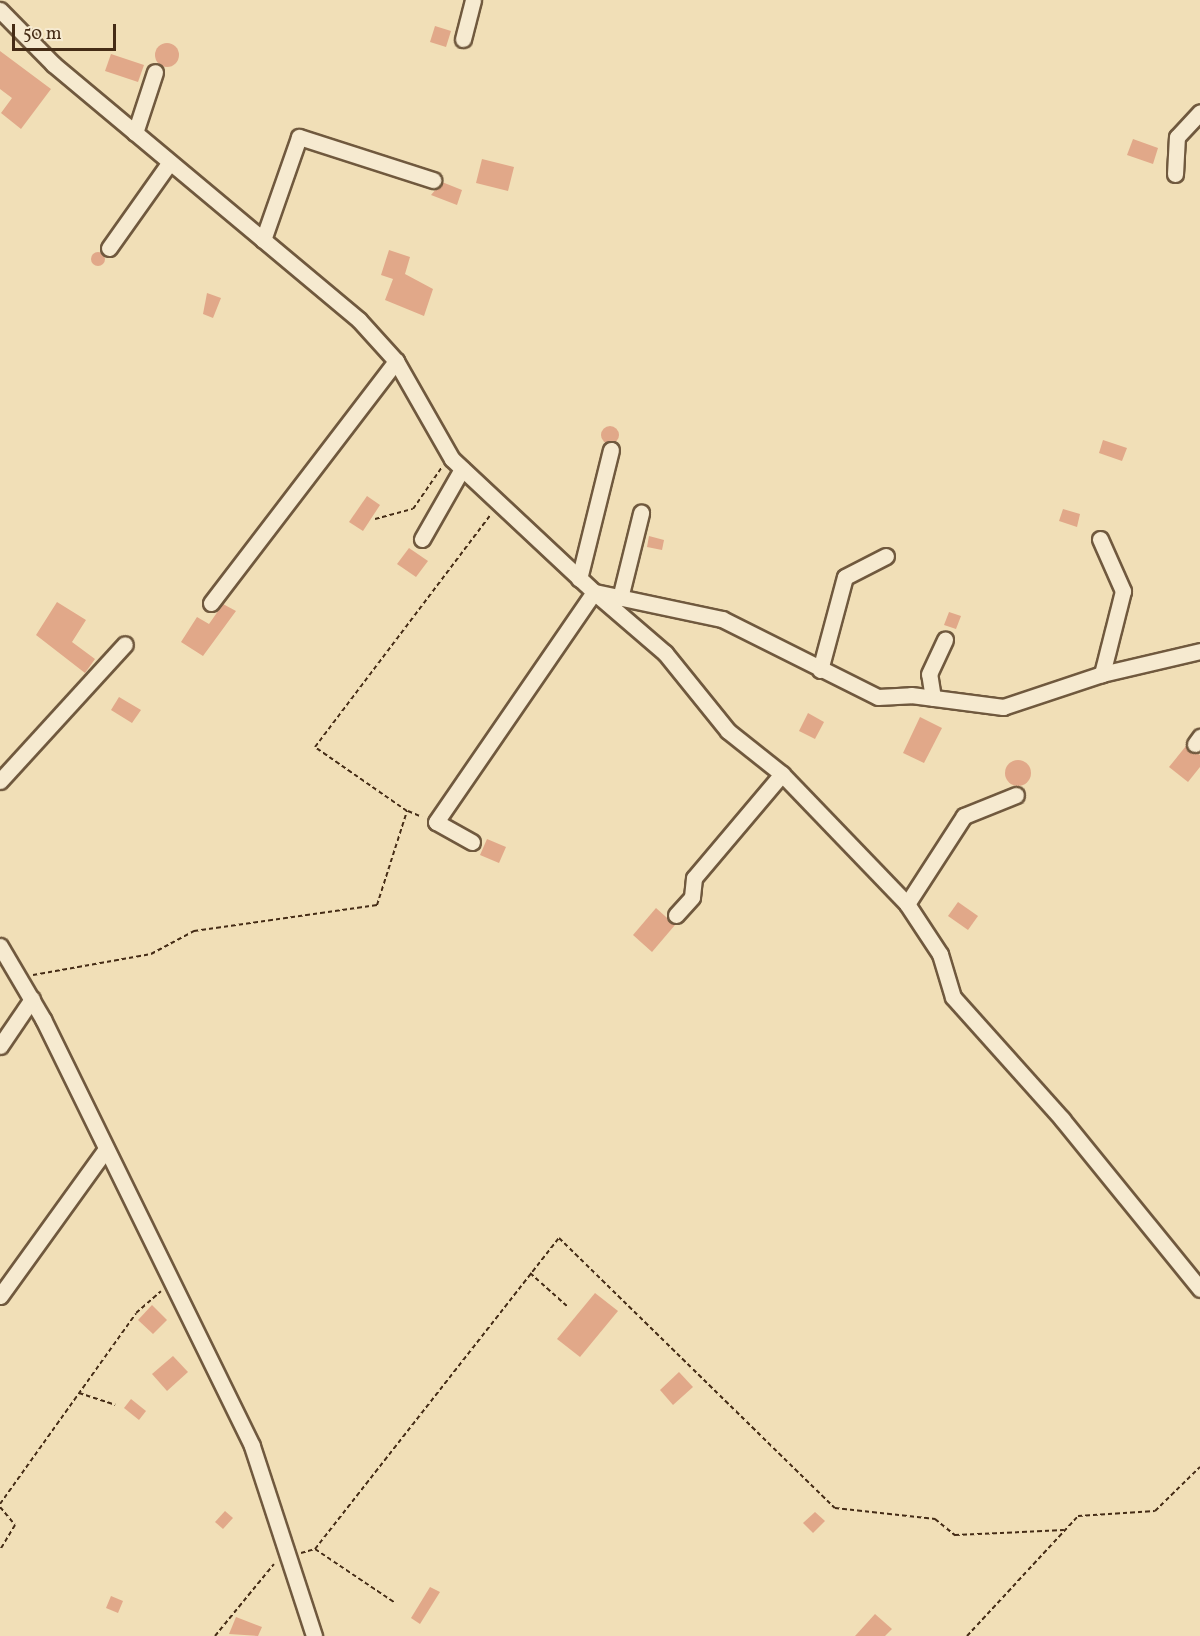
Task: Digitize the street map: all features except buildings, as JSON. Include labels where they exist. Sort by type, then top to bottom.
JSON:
[{"type":"street","points":[[463,39],[473,0]]},
{"type":"street","points":[[0,10],[53,64],[359,320],[396,361],[450,455],[462,468],[579,579],[665,653],[728,731],[782,774],[908,904],[940,954],[953,997],[1062,1119],[1194,1277],[1200,1289]]},
{"type":"street","points":[[135,133],[155,72]]},
{"type":"street","points":[[1175,174],[1177,137],[1200,112]]},
{"type":"street","points":[[263,240],[299,137],[433,180]]},
{"type":"street","points":[[109,248],[170,162]]},
{"type":"street","points":[[211,603],[396,361]]},
{"type":"street","points":[[579,579],[611,450]]},
{"type":"street","points":[[422,538],[462,468]]},
{"type":"street","points":[[620,598],[641,513]]},
{"type":"street","points":[[1100,539],[1123,591],[1102,674]]},
{"type":"street","points":[[820,670],[845,577],[886,556]]},
{"type":"street","points":[[594,592],[722,619],[878,697],[933,698],[1003,707],[1102,674],[1200,651]]},
{"type":"street","points":[[472,842],[436,822],[594,592]]},
{"type":"street","points":[[933,698],[929,674],[945,640]]},
{"type":"street","points":[[0,781],[125,644]]},
{"type":"street","points":[[676,915],[692,897],[694,878],[782,774]]},
{"type":"street","points":[[908,904],[964,816],[1016,795]]},
{"type":"street","points":[[0,946],[32,999],[252,1446],[314,1636]]},
{"type":"street","points":[[0,1046],[32,999]]},
{"type":"street","points":[[0,1295],[106,1149]]},
{"type":"path","points":[[375,519],[413,509],[450,455]]},
{"type":"path","points":[[18,977],[152,954],[194,931],[377,905],[407,811],[315,747],[500,504]]},
{"type":"path","points":[[315,1549],[559,1238],[836,1508],[935,1519],[955,1535],[1064,1530]]},
{"type":"path","points":[[530,1274],[568,1307]]},
{"type":"path","points":[[0,1550],[15,1526],[0,1506],[136,1313],[170,1283]]},
{"type":"path","points":[[78,1393],[115,1405]]},
{"type":"path","points":[[967,1636],[1078,1516],[1155,1511],[1200,1467]]},
{"type":"path","points":[[215,1636],[287,1553],[315,1549],[394,1602]]}]
